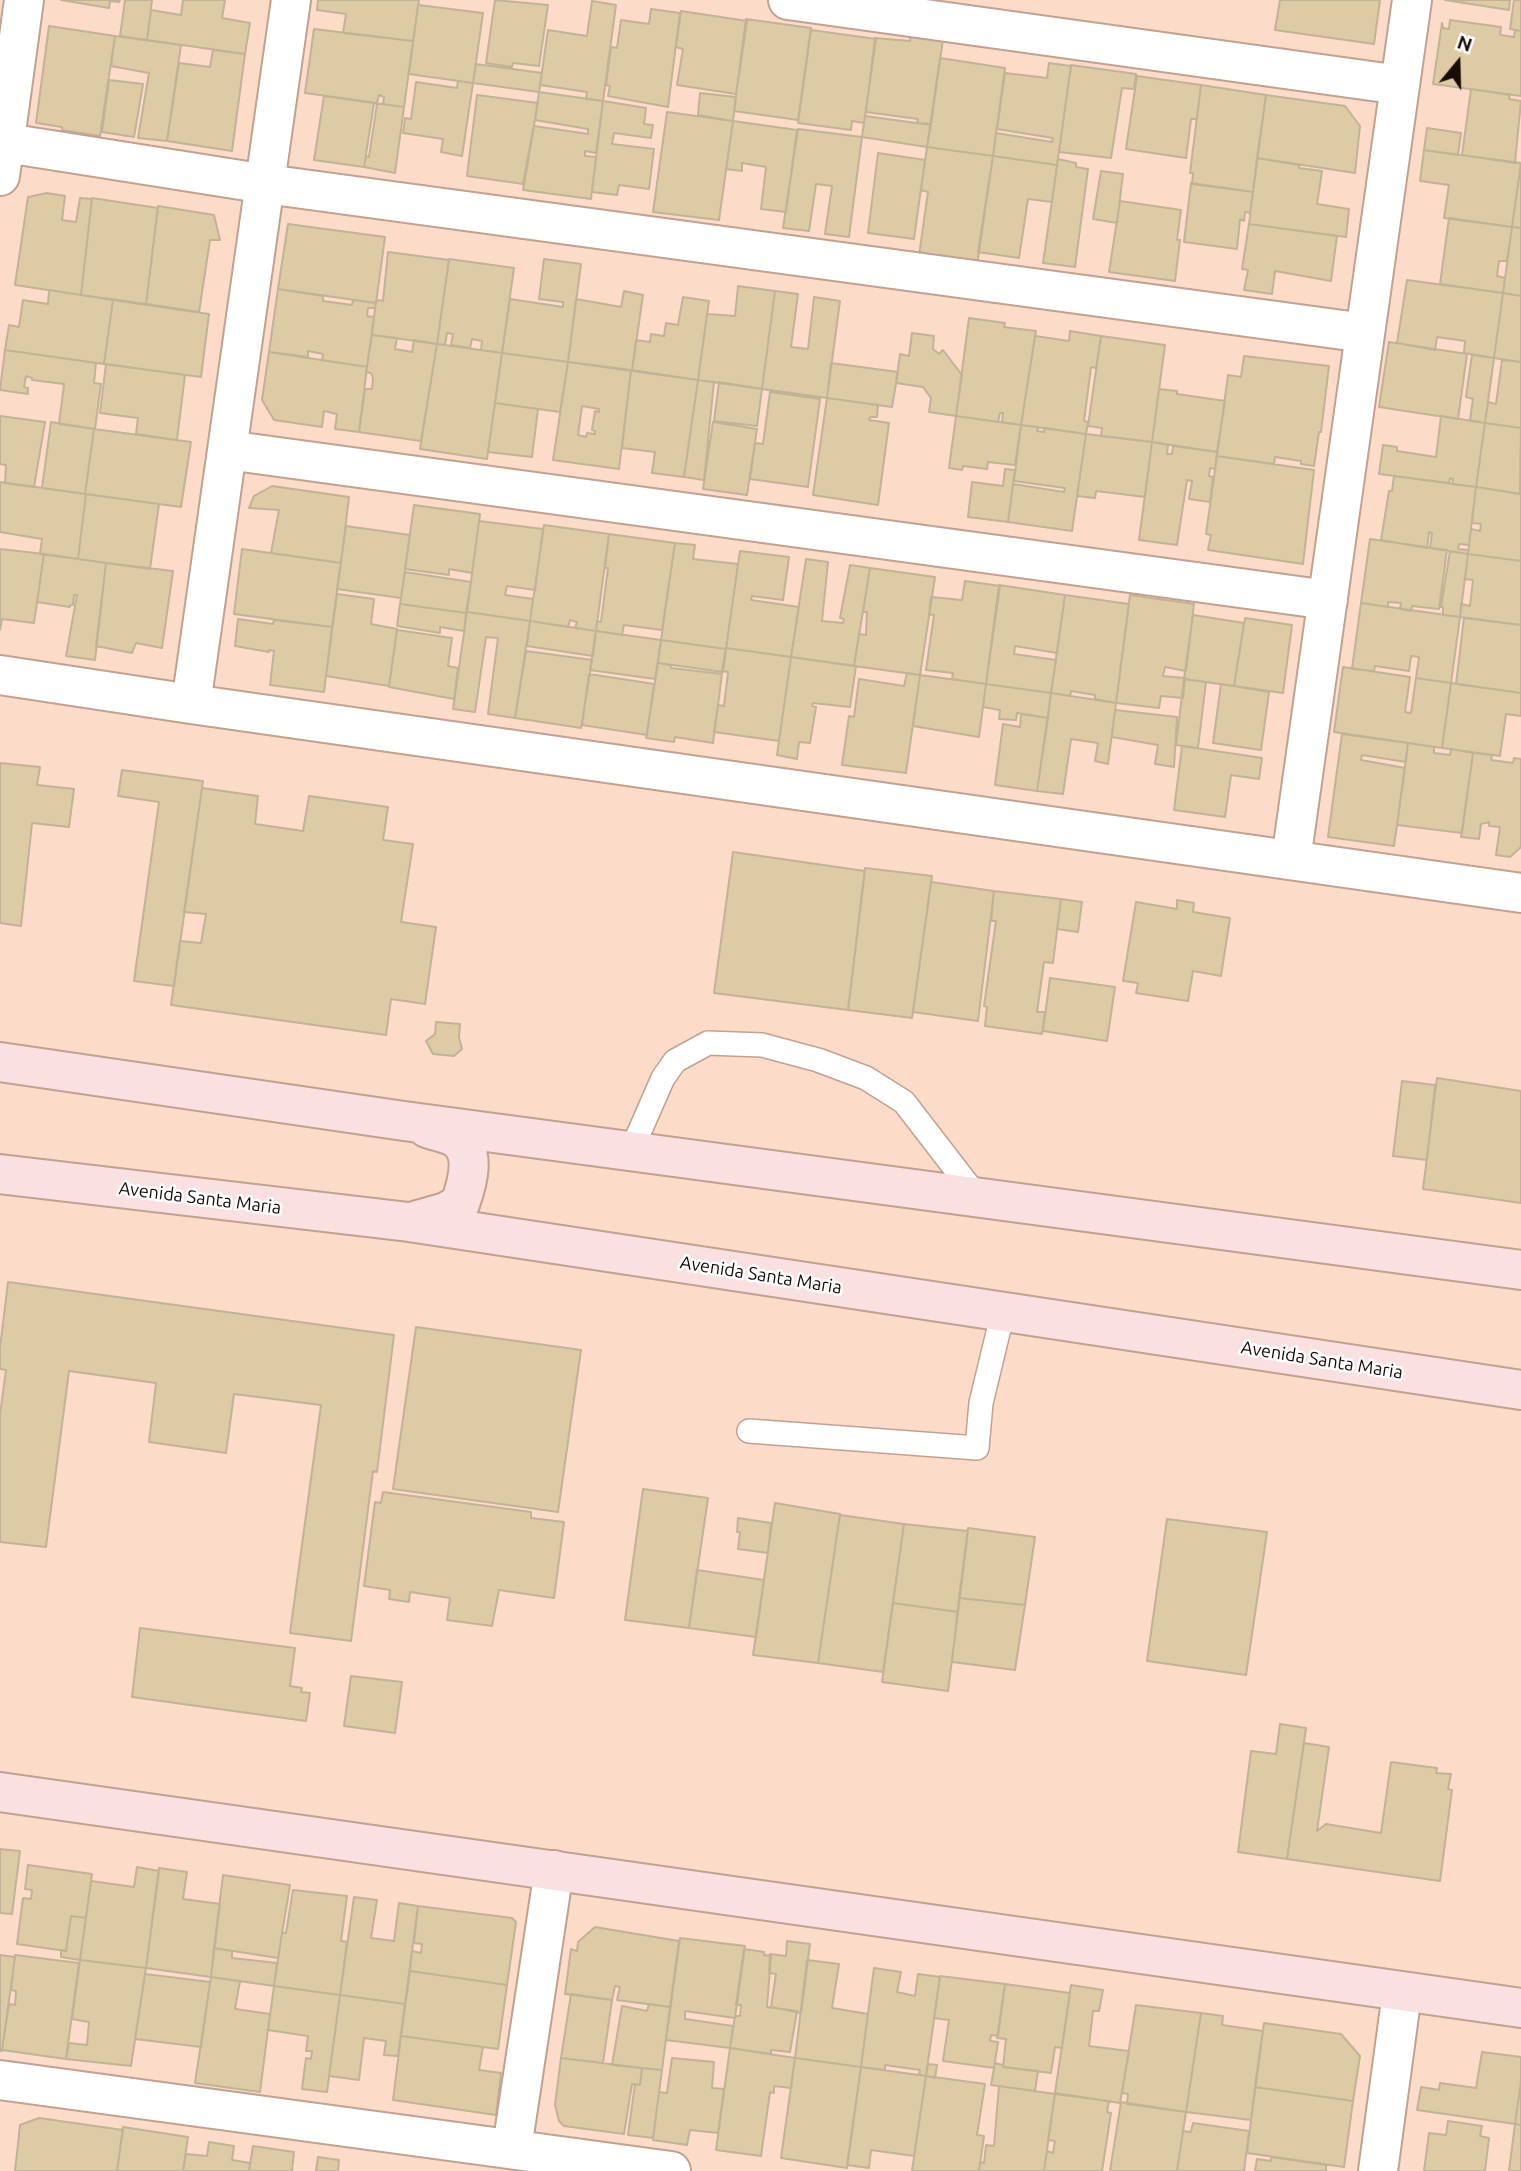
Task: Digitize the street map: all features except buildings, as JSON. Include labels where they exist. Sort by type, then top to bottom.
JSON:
[{"type":"main road","points":[[0,1062],[404,1121],[1521,1270]]},
{"type":"main road","points":[[404,1121],[454,1137],[464,1146],[468,1166],[460,1204],[446,1212],[409,1222]]},
{"type":"main road","name":"Avenida Santa Maria","points":[[0,1174],[409,1222],[1521,1390]]},
{"type":"main road","points":[[0,1792],[1521,2008]]},
{"type":"street","points":[[24,0],[1,153],[266,184],[1365,333]]},
{"type":"street","points":[[191,704],[291,0]]},
{"type":"street","points":[[788,0],[1400,85]]},
{"type":"street","points":[[1291,860],[1412,0]]},
{"type":"street","points":[[227,450],[1328,600]]},
{"type":"street","points":[[0,675],[1521,893]]},
{"type":"street","points":[[512,2148],[554,1870]]},
{"type":"street","points":[[1378,2171],[1402,1993]]},
{"type":"street","points":[[0,2080],[671,2171]]},
{"type":"lane","points":[[631,1151],[663,1078],[675,1061],[708,1043],[762,1045],[818,1060],[866,1078],[904,1102],[978,1198]]},
{"type":"lane","points":[[749,1431],[977,1448],[981,1403],[1003,1312]]}]
